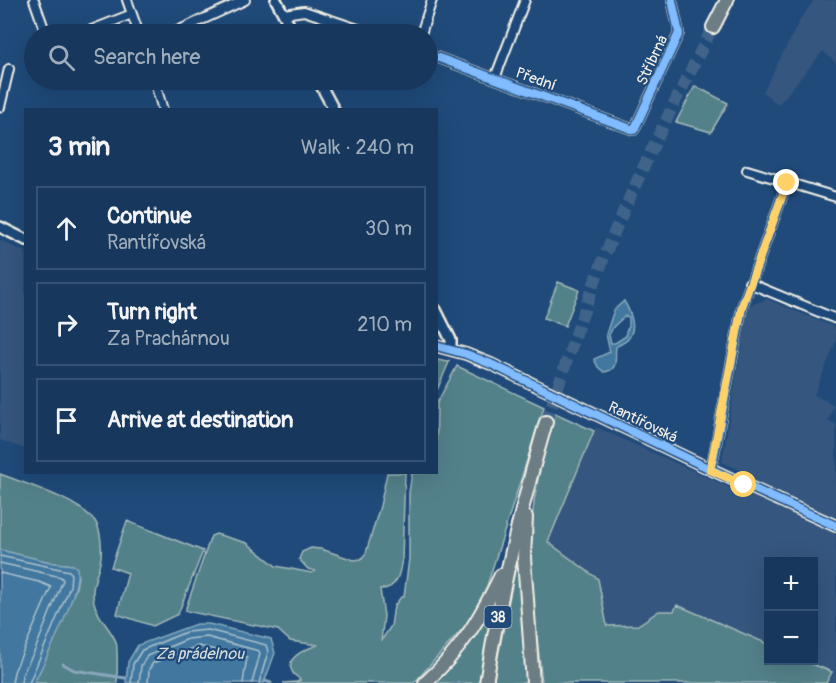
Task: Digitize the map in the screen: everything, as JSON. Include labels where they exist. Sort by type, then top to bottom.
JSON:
[{"type":"main road","points":[[713,27],[727,0]]},
{"type":"main road","name":"38","points":[[486,683],[512,552],[532,468],[546,422]]},
{"type":"main road","points":[[532,468],[524,558],[533,683]]},
{"type":"main road","points":[[425,683],[445,664],[470,633],[512,552]]},
{"type":"street","points":[[34,0],[42,24]]},
{"type":"street","points":[[127,0],[136,24]]},
{"type":"street","points":[[193,24],[245,0]]},
{"type":"street","points":[[276,0],[289,24]]},
{"type":"street","points":[[424,24],[432,0]]},
{"type":"street","points":[[495,78],[525,0]]},
{"type":"street","name":"Stříbrná","points":[[634,130],[680,33],[672,0]]},
{"type":"street","points":[[284,14],[304,11],[342,24]]},
{"type":"street","points":[[106,24],[132,14]]},
{"type":"street","name":"Přední","points":[[438,58],[634,130]]},
{"type":"street","points":[[0,107],[9,69]]},
{"type":"street","points":[[157,90],[163,108]]},
{"type":"street","points":[[323,90],[333,108]]},
{"type":"street","points":[[747,170],[836,197]]},
{"type":"street","points":[[710,470],[742,306],[787,183]]},
{"type":"street","points":[[0,227],[24,239]]},
{"type":"street","points":[[749,283],[836,319]]},
{"type":"street","points":[[438,314],[451,340],[451,350]]},
{"type":"street","name":"Rantířovská","points":[[438,347],[491,364],[710,470],[836,526]]},
{"type":"shaded area","points":[[814,0],[836,0],[836,63],[823,51],[778,105],[763,92],[801,18]]},
{"type":"shaded area","points":[[0,240],[24,252],[24,449],[0,440]]},
{"type":"shaded area","points":[[767,299],[836,328],[836,342],[814,395],[834,405],[828,421],[836,424],[836,683],[826,683],[831,672],[814,665],[818,665],[818,557],[764,557],[764,642],[677,605],[674,611],[659,611],[638,625],[607,626],[598,579],[548,542],[596,427],[735,490],[743,471],[722,462],[748,306]]},
{"type":"green space","points":[[695,86],[728,103],[711,132],[676,122]]},
{"type":"green space","points":[[558,282],[579,290],[565,326],[544,318]]},
{"type":"green space","points":[[438,360],[448,362],[450,360],[438,388]]},
{"type":"green space","points":[[457,366],[544,407],[484,595],[466,625],[414,683],[283,683],[300,680],[293,673],[291,662],[298,654],[318,645],[290,641],[278,630],[186,611],[211,536],[216,534],[247,543],[276,566],[312,573],[315,571],[308,569],[299,559],[302,552],[311,548],[354,560],[361,559],[366,553],[387,474],[405,474],[402,559],[397,580],[390,587],[380,589],[384,616],[381,641],[391,626],[394,606],[401,597],[404,597],[409,559],[409,493],[412,474],[438,474],[438,401]]},
{"type":"green space","points":[[555,413],[594,431],[548,542],[598,579],[607,626],[638,625],[659,611],[674,611],[677,605],[764,642],[764,665],[815,665],[832,672],[826,683],[542,683],[532,590],[531,535],[536,489]]},
{"type":"green space","points":[[0,474],[64,499],[87,513],[95,521],[100,534],[101,553],[93,596],[98,614],[116,642],[117,683],[34,683],[76,588],[78,576],[73,565],[54,563],[0,550]]},
{"type":"green space","points":[[127,521],[203,551],[178,614],[153,626],[117,614],[128,573],[111,567]]},
{"type":"green space","points":[[519,549],[528,683],[493,683]]},
{"type":"green space","points":[[489,610],[491,611],[479,683],[432,683],[466,647]]},
{"type":"water","points":[[624,301],[633,324],[627,340],[616,347],[614,366],[604,372],[594,359],[610,352],[606,334],[614,310]],"holes":[[[625,316],[629,317],[626,336],[611,343],[609,335],[614,326]]]},
{"type":"water","points":[[0,550],[54,563],[73,565],[77,568],[74,593],[34,683],[0,683]]},
{"type":"water","name":"Za prádelnou","points":[[196,624],[209,624],[271,639],[275,653],[264,683],[126,683],[128,662],[138,645]]},
{"type":"waterway","points":[[63,664],[74,670],[125,678]]},
{"type":"waterway","points":[[265,681],[271,683]]},
{"type":"tunnel","points":[[546,422],[614,233],[713,27]]},
{"type":"cycle path","points":[[438,58],[634,130],[679,33],[672,0]]},
{"type":"cycle path","points":[[710,469],[742,307],[787,183]]},
{"type":"cycle path","points":[[438,347],[491,364],[710,469],[836,526]]},
{"type":"route","points":[[744,485],[710,470],[742,306],[787,183]]}]
